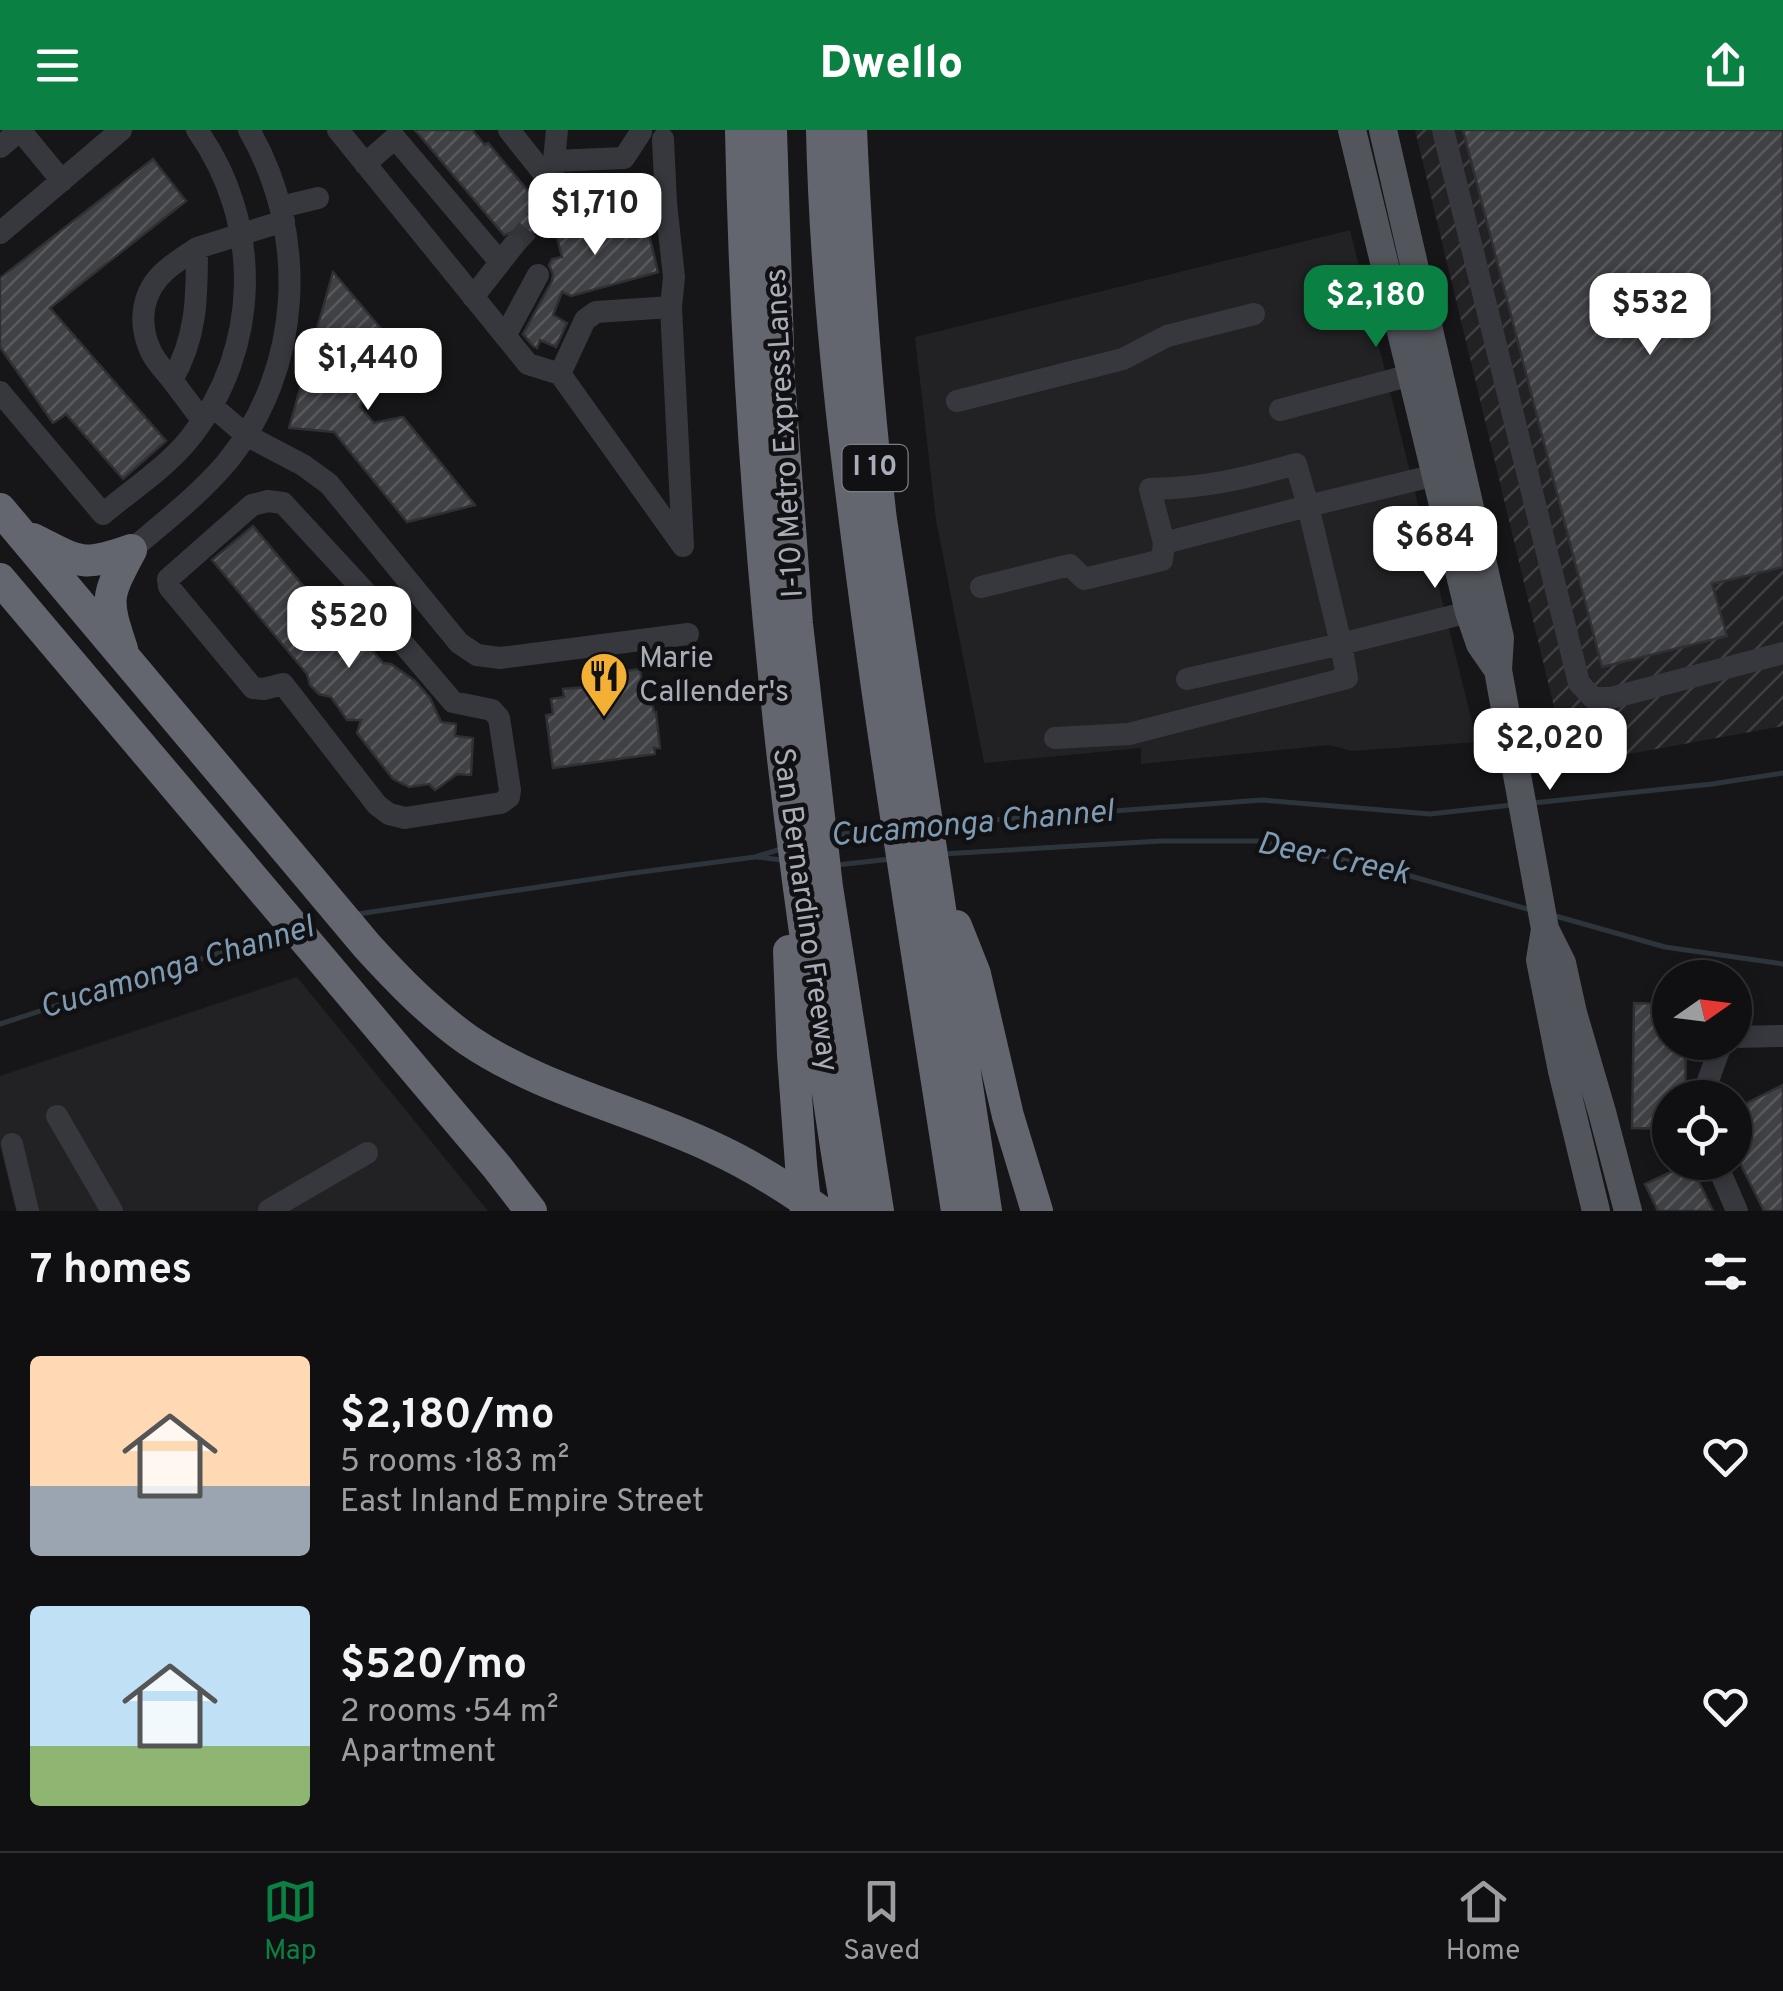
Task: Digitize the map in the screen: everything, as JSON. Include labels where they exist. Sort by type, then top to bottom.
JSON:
[{"type":"highway","name":"San Bernardino Freeway","points":[[741,130],[749,351],[766,610],[837,1206]]},
{"type":"highway","name":"I-10 Metro ExpressLanes","points":[[771,130],[779,379],[797,624],[793,818]]},
{"type":"highway","name":"I-10 Metro ExpressLanes","points":[[822,130],[828,262],[856,537],[909,804]]},
{"type":"highway","name":"I 10","points":[[851,130],[870,428],[909,804],[986,1211]]},
{"type":"highway","points":[[10,521],[73,559],[98,561],[131,550]]},
{"type":"highway","points":[[10,521],[367,946],[422,1003],[500,1059],[567,1090],[713,1146],[784,1186],[837,1206]]},
{"type":"highway","points":[[124,658],[111,612],[110,593],[131,550]]},
{"type":"highway","points":[[0,580],[497,1167],[530,1211]]},
{"type":"highway","points":[[920,876],[957,1211]]},
{"type":"highway","points":[[920,876],[975,974],[1012,1132],[1037,1211]]},
{"type":"highway","points":[[802,888],[788,946],[806,1211]]},
{"type":"highway","points":[[802,888],[878,1211]]},
{"type":"main road","points":[[1352,130],[1469,612],[1480,644],[1498,670]]},
{"type":"main road","points":[[1383,130],[1500,638],[1498,670],[1538,894],[1546,929],[1562,964],[1628,1211]]},
{"type":"main road","points":[[1546,929],[1540,960],[1596,1211]]},
{"type":"street","points":[[0,146],[20,130],[62,180]]},
{"type":"street","points":[[0,233],[120,130]]},
{"type":"street","points":[[0,392],[102,514],[190,439],[228,374],[242,328],[246,280],[242,234],[224,178],[196,130]]},
{"type":"street","points":[[131,550],[200,491],[228,461],[246,435],[280,362],[290,279],[282,214],[270,172],[250,130]]},
{"type":"street","points":[[338,130],[528,364],[560,374],[683,546],[671,307],[674,277],[666,202],[652,133]]},
{"type":"street","points":[[508,130],[553,173]]},
{"type":"street","points":[[1443,130],[1579,683],[1593,698],[1611,698],[1783,653]]},
{"type":"street","points":[[544,211],[553,173],[556,131]]},
{"type":"street","points":[[553,173],[624,158],[652,133]]},
{"type":"street","points":[[365,164],[399,134],[507,254],[474,297]]},
{"type":"street","points":[[318,198],[242,234],[197,248],[164,271],[148,291],[143,322],[150,350],[172,380],[207,413],[303,465],[329,484],[447,628],[477,655],[500,658],[688,634]]},
{"type":"street","points":[[172,380],[190,340],[196,308],[197,248]]},
{"type":"street","points":[[505,336],[538,275]]},
{"type":"street","points":[[560,374],[584,320],[596,312],[671,307]]},
{"type":"street","points":[[957,402],[1123,359],[1166,336],[1254,314]]},
{"type":"street","points":[[1280,410],[1411,375]]},
{"type":"street","points":[[981,587],[1070,564],[1084,579],[1162,560],[1164,543],[1150,489],[1195,488],[1296,464],[1347,678],[1129,734],[1055,738]]},
{"type":"street","points":[[1164,543],[1436,475]]},
{"type":"street","points":[[268,500],[283,502],[370,596],[394,634],[430,674],[453,702],[492,710],[499,718],[510,790],[509,797],[501,803],[404,818],[389,814],[376,805],[283,684],[254,688],[168,587],[168,578],[252,505],[268,500]]},
{"type":"street","points":[[1187,679],[1469,612]]},
{"type":"street","points":[[430,674],[466,647]]},
{"type":"street","points":[[1260,662],[1268,698]]},
{"type":"street","points":[[1752,1036],[1783,1036]]},
{"type":"street","points":[[57,1116],[112,1211]]},
{"type":"street","points":[[12,1144],[28,1211]]},
{"type":"street","points":[[269,1210],[367,1153]]},
{"type":"street","points":[[1724,1180],[1737,1211]]},
{"type":"shaded area","points":[[1415,130],[1783,130],[1783,726],[1568,765]]},
{"type":"shaded area","points":[[1350,230],[1477,742],[1353,751],[1329,745],[1141,764],[1141,748],[984,763],[936,520],[915,337]]},
{"type":"shaded area","points":[[297,977],[488,1211],[16,1211],[0,1146],[0,1076]]},
{"type":"building","points":[[415,130],[472,130],[485,145],[488,143],[533,197],[530,215],[542,226],[526,239],[516,231],[504,235]]},
{"type":"building","points":[[1463,130],[1783,130],[1783,567],[1712,584],[1727,636],[1602,667]]},
{"type":"building","points":[[153,159],[186,201],[50,308],[166,441],[123,479],[66,414],[53,423],[0,347],[0,278]]},
{"type":"building","points":[[637,184],[658,272],[571,296],[562,292],[553,315],[567,323],[556,347],[540,340],[537,348],[533,346],[523,334],[552,281],[552,259],[562,257],[554,225],[604,212],[599,193]]},
{"type":"building","points":[[333,272],[383,331],[360,407],[374,423],[403,417],[475,505],[407,522],[334,432],[289,428]]},
{"type":"building","points":[[253,526],[346,637],[355,630],[383,663],[391,664],[415,681],[430,698],[441,722],[456,724],[455,736],[473,738],[471,775],[457,774],[435,790],[429,784],[409,787],[393,779],[357,733],[361,720],[347,720],[331,697],[319,694],[310,685],[307,674],[212,560]]},
{"type":"building","name":"Marie Callender's","points":[[640,669],[644,699],[651,699],[656,712],[660,748],[654,748],[655,754],[553,768],[546,715],[553,714],[551,699],[564,697],[563,689],[602,686],[600,675]]},
{"type":"building","points":[[1634,1003],[1652,1004],[1652,1060],[1686,1060],[1685,1080],[1652,1080],[1652,1129],[1632,1128]]},
{"type":"building","points":[[1783,1085],[1783,1211],[1764,1211],[1748,1180],[1752,1180],[1752,1100]]},
{"type":"building","points":[[1654,1180],[1698,1180],[1713,1211],[1658,1211],[1645,1184]]},
{"type":"waterway","name":"Cucamonga Channel","points":[[1533,803],[1783,773]]},
{"type":"waterway","name":"Cucamonga Channel","points":[[940,824],[1262,800],[1430,814],[1512,805]]},
{"type":"waterway","name":"Cucamonga Channel","points":[[835,835],[884,829]]},
{"type":"waterway","name":"Deer Creek","points":[[942,854],[1161,841],[1258,841],[1389,870],[1531,910]]},
{"type":"waterway","name":"Cucamonga Channel","points":[[358,914],[755,857],[781,849]]},
{"type":"waterway","name":"Deer Creek","points":[[758,857],[781,860]]},
{"type":"waterway","name":"Deer Creek","points":[[837,865],[891,859]]},
{"type":"waterway","name":"Deer Creek","points":[[1552,915],[1665,947],[1783,964]]},
{"type":"waterway","name":"Cucamonga Channel","points":[[0,1024],[284,932]]},
{"type":"tunnel","points":[[513,246],[544,211]]},
{"type":"place","name":"Marie Callender's","points":[[604,718]]}]
